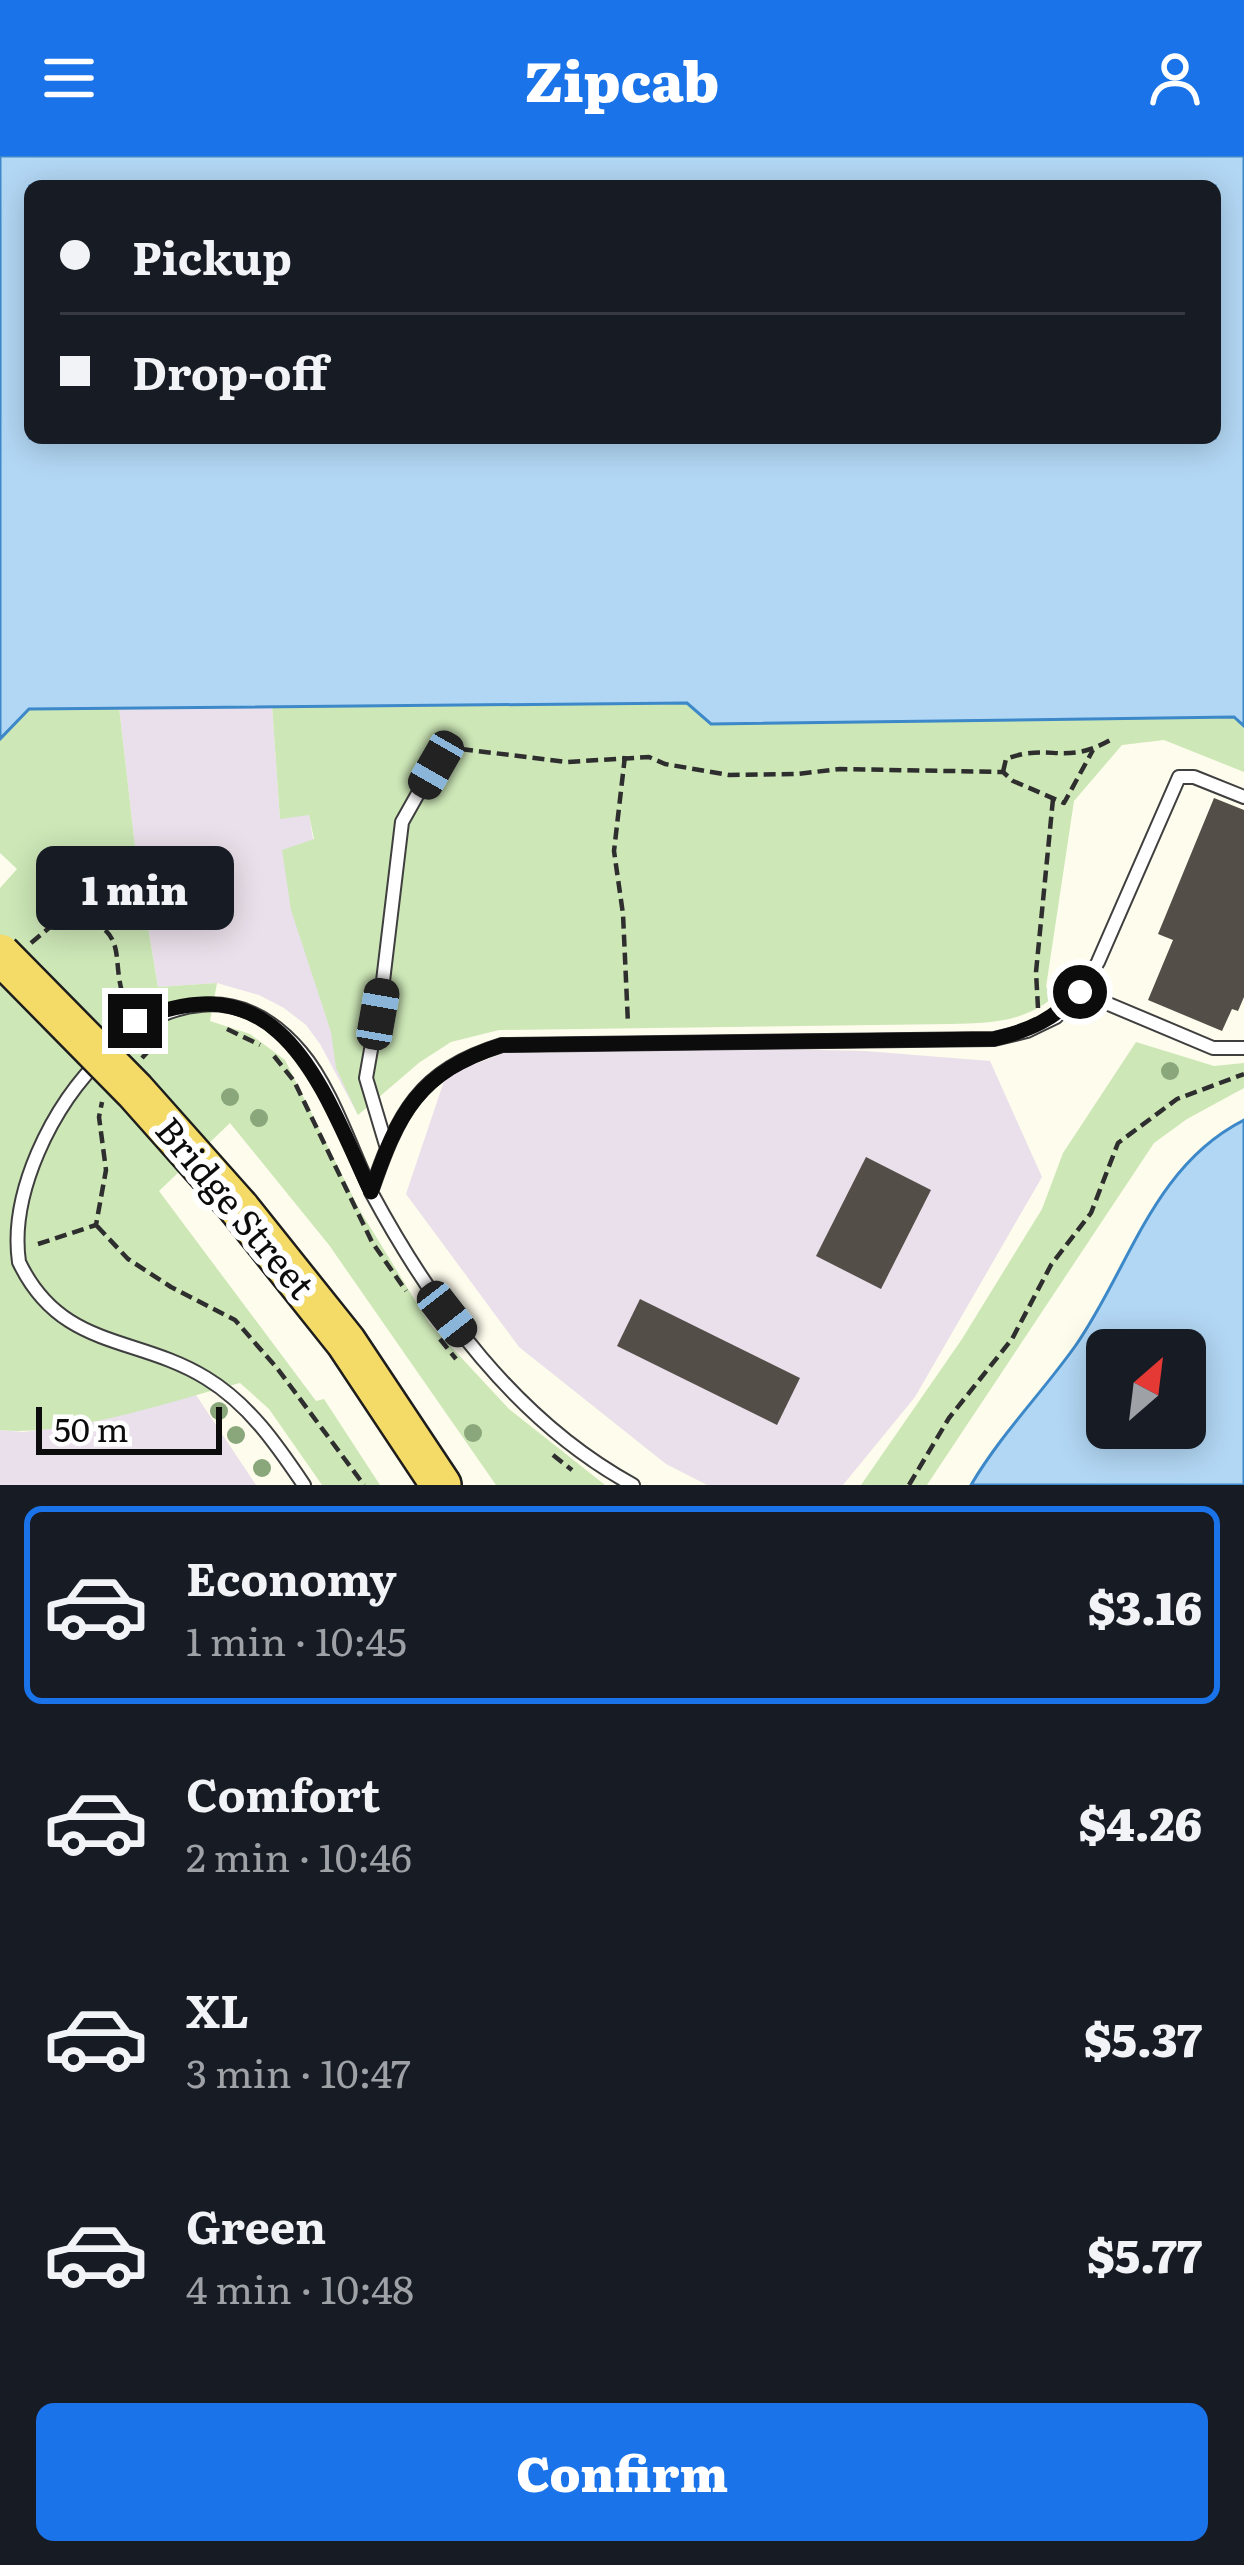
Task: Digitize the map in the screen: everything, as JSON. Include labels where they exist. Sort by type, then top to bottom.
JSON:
[{"type":"main road","name":"Bridge Street","points":[[14,950],[239,1208],[346,1342],[441,1485]]},
{"type":"lane","points":[[386,1146],[366,1078],[402,822],[443,749]]},
{"type":"lane","points":[[371,1192],[404,1111],[432,1080],[463,1057],[502,1045],[994,1039],[1056,1017],[1080,992],[1097,962],[1174,782],[1179,777],[1194,777],[1244,797]]},
{"type":"lane","points":[[1080,992],[1213,1048],[1244,1048]]},
{"type":"lane","points":[[59,1086],[135,1021],[190,1003],[249,1012],[276,1029],[301,1052],[316,1076],[371,1192],[427,1288],[500,1378],[577,1448],[633,1485]]},
{"type":"lane","points":[[18,1164],[9,1211],[10,1234],[32,1287],[76,1326],[106,1341],[176,1362],[232,1396],[253,1416],[304,1485]]},
{"type":"path","points":[[1003,772],[1006,759],[1018,754],[1042,750],[1070,757],[1112,739]]},
{"type":"path","points":[[443,749],[477,748],[567,762],[649,757],[729,775],[840,769],[1003,772],[1064,803],[1093,750]]},
{"type":"path","points":[[625,756],[614,850],[624,931],[629,1043]]},
{"type":"path","points":[[1038,1025],[1036,972],[1053,799]]},
{"type":"path","points":[[14,950],[68,912],[96,920],[116,940],[121,995],[135,1021]]},
{"type":"path","points":[[909,1485],[949,1418],[1012,1339],[1063,1248],[1091,1213],[1118,1143],[1178,1099],[1244,1074]]},
{"type":"path","points":[[96,1225],[128,1258],[235,1320],[364,1485]]},
{"type":"shaded area","points":[[272,705],[280,818],[309,814],[358,1115],[320,1044],[284,1008],[217,983],[158,987],[119,707]]},
{"type":"shaded area","points":[[777,1049],[990,1061],[1042,1177],[915,1397],[843,1485],[707,1485],[666,1464],[519,1347],[406,1194],[446,1075],[504,1053]]},
{"type":"shaded area","points":[[196,1395],[256,1485],[0,1485],[0,1430],[62,1427]]},
{"type":"green space","points":[[687,703],[712,724],[1234,717],[1244,726],[1244,772],[1164,740],[1122,745],[1074,801],[1046,987],[1054,997],[1030,1012],[965,1024],[499,1030],[451,1042],[358,1115],[336,1068],[331,1032],[291,910],[282,850],[314,839],[309,815],[280,819],[272,705]]},
{"type":"green space","points":[[119,707],[158,987],[217,983],[210,1021],[250,1034],[285,1060],[359,1209],[429,1323],[509,1409],[605,1485],[496,1485],[329,1245],[230,1123],[159,1191],[316,1401],[324,1399],[380,1485],[322,1485],[269,1409],[240,1383],[88,1423],[0,1430],[0,888],[17,869],[0,853],[0,739],[28,709]]},
{"type":"green space","points":[[1136,1042],[1214,1066],[1244,1063],[1244,1088],[1154,1143],[927,1485],[861,1485],[962,1339],[1042,1209],[1063,1153]]},
{"type":"water","points":[[0,156],[1244,156],[1244,726],[1234,717],[711,724],[687,703],[29,709],[0,739]]},
{"type":"water","points":[[1244,1120],[1244,1485],[971,1485],[1086,1329],[1086,1449],[1206,1449],[1206,1329],[1086,1329],[1146,1220],[1187,1164]]},
{"type":"building","points":[[1214,798],[1244,810],[1244,997],[1222,1031],[1148,1000],[1173,940],[1158,934]]},
{"type":"building","points":[[866,1157],[931,1190],[881,1289],[816,1256]]},
{"type":"building","points":[[640,1299],[800,1378],[777,1425],[617,1346]]},
{"type":"route","points":[[135,1021],[190,1003],[249,1012],[276,1029],[301,1052],[316,1076],[371,1192],[404,1111],[432,1080],[463,1057],[502,1045],[994,1039],[1056,1017],[1080,992]]}]
